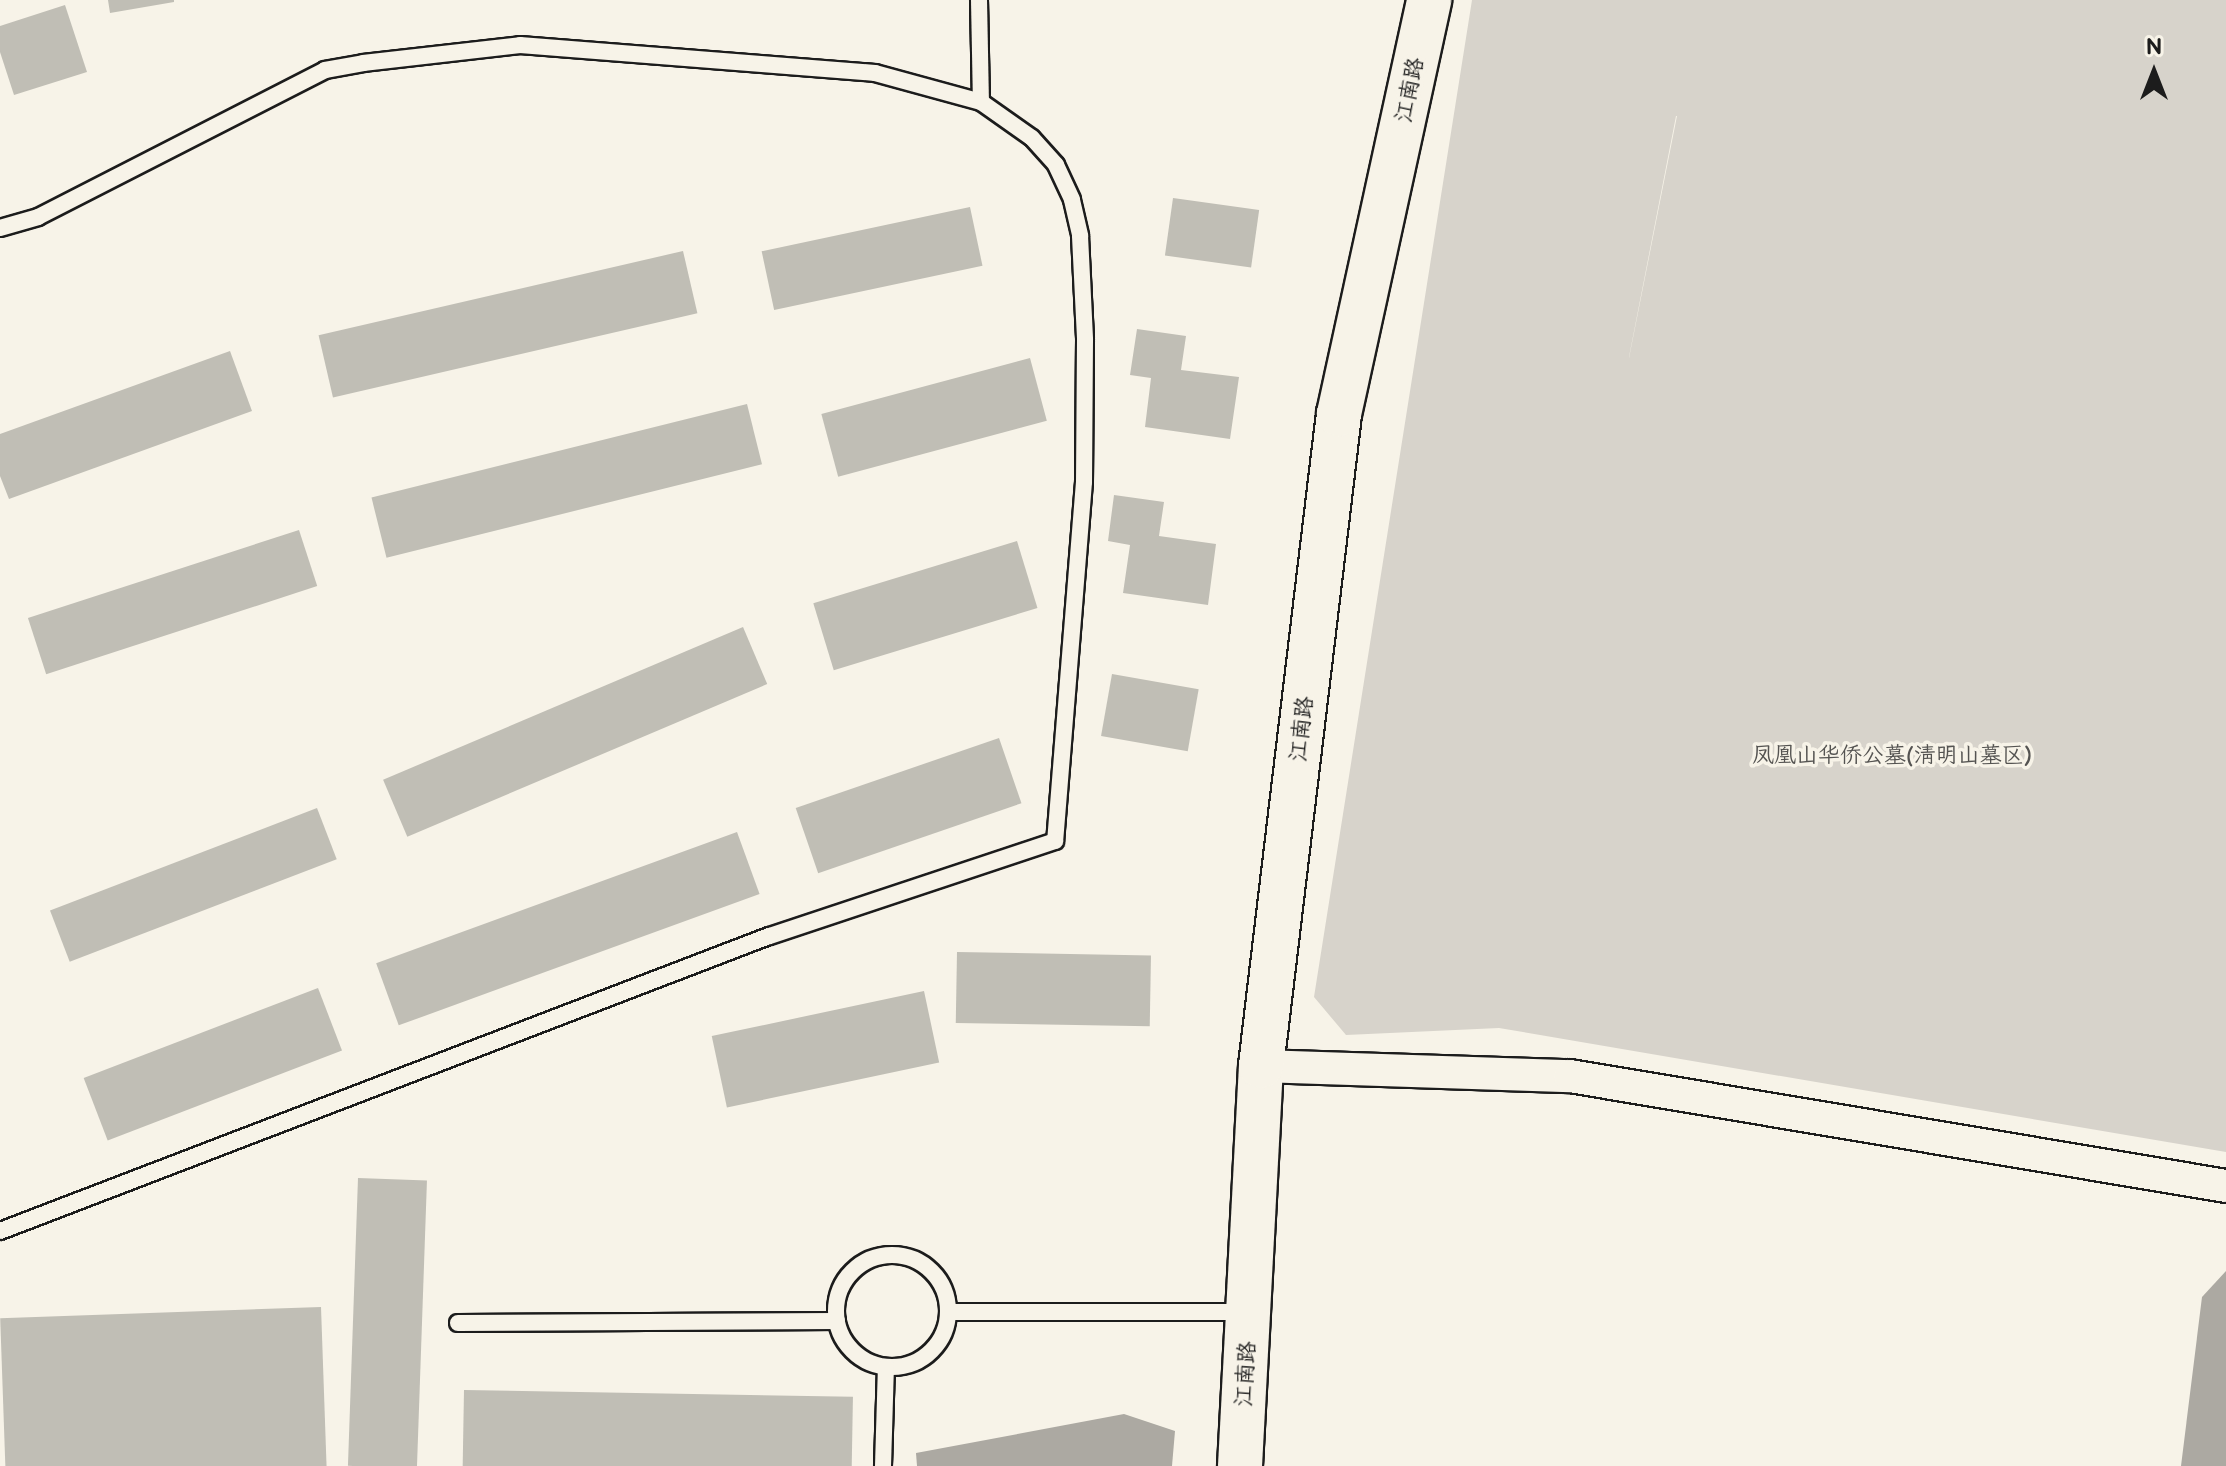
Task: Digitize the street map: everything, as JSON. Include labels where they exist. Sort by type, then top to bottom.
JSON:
[{"type":"main road","name":"江南路","points":[[1240,1466],[1261,1066],[1339,414],[1429,0]]},
{"type":"street","points":[[1261,1066],[1570,1076],[2226,1186]]},
{"type":"lane","points":[[979,0],[981,102]]},
{"type":"lane","points":[[0,228],[38,217],[325,70],[363,63],[520,45],[875,73],[981,102],[1032,138],[1056,165],[1072,200],[1080,236],[1084,482],[1055,841],[769,936],[0,1231]]},
{"type":"lane","points":[[878,1257],[918,1261],[935,1274],[945,1292],[948,1312],[936,1347],[904,1366],[886,1367],[854,1352],[837,1321],[845,1281],[878,1257]]},
{"type":"lane","points":[[948,1312],[1250,1312]]},
{"type":"lane","points":[[458,1323],[837,1321]]},
{"type":"lane","points":[[883,1466],[886,1367]]},
{"type":"green space","name":"凤凰山华侨公墓(清明山墓区)","points":[[1472,0],[2226,0],[2226,1152],[1499,1028],[1346,1035],[1314,997]],"holes":[[[1676,116],[1677,116],[1629,358]]]},
{"type":"shaded area","points":[[2226,1271],[2226,1466],[2181,1466],[2202,1297]]},
{"type":"shaded area","points":[[1124,1414],[1175,1431],[1172,1466],[917,1466],[916,1453]]},
{"type":"building","points":[[108,0],[174,0],[174,2],[110,13]]},
{"type":"building","points":[[65,5],[87,72],[14,95],[0,52],[0,26]]},
{"type":"building","points":[[1173,198],[1259,210],[1251,268],[1165,255]]},
{"type":"building","points":[[970,207],[982,266],[774,310],[762,251]]},
{"type":"building","points":[[683,251],[697,313],[333,397],[319,335]]},
{"type":"building","points":[[1137,329],[1186,336],[1181,370],[1239,377],[1230,439],[1145,427],[1151,378],[1130,375]]},
{"type":"building","points":[[230,351],[252,411],[9,499],[0,476],[0,434]]},
{"type":"building","points":[[1030,358],[1047,421],[838,477],[821,414]]},
{"type":"building","points":[[747,404],[762,464],[386,558],[371,498]]},
{"type":"building","points":[[1114,495],[1164,502],[1159,536],[1216,544],[1208,605],[1123,593],[1130,545],[1108,541]]},
{"type":"building","points":[[299,530],[317,586],[46,674],[28,618]]},
{"type":"building","points":[[1017,541],[1037,608],[834,670],[813,603]]},
{"type":"building","points":[[743,627],[767,684],[407,837],[383,780]]},
{"type":"building","points":[[1112,674],[1199,689],[1188,751],[1101,736]]},
{"type":"building","points":[[999,738],[1021,803],[818,873],[796,808]]},
{"type":"building","points":[[317,808],[337,859],[70,962],[50,910]]},
{"type":"building","points":[[737,832],[760,894],[399,1025],[376,963]]},
{"type":"building","points":[[957,952],[1151,955],[1150,1026],[956,1023]]},
{"type":"building","points":[[318,988],[342,1051],[108,1141],[84,1078]]},
{"type":"building","points":[[924,991],[939,1062],[727,1108],[712,1036]]},
{"type":"building","points":[[358,1178],[427,1180],[417,1466],[348,1466]]},
{"type":"building","points":[[321,1307],[327,1466],[5,1466],[0,1318]]},
{"type":"building","points":[[464,1390],[853,1397],[852,1466],[463,1466]]}]
